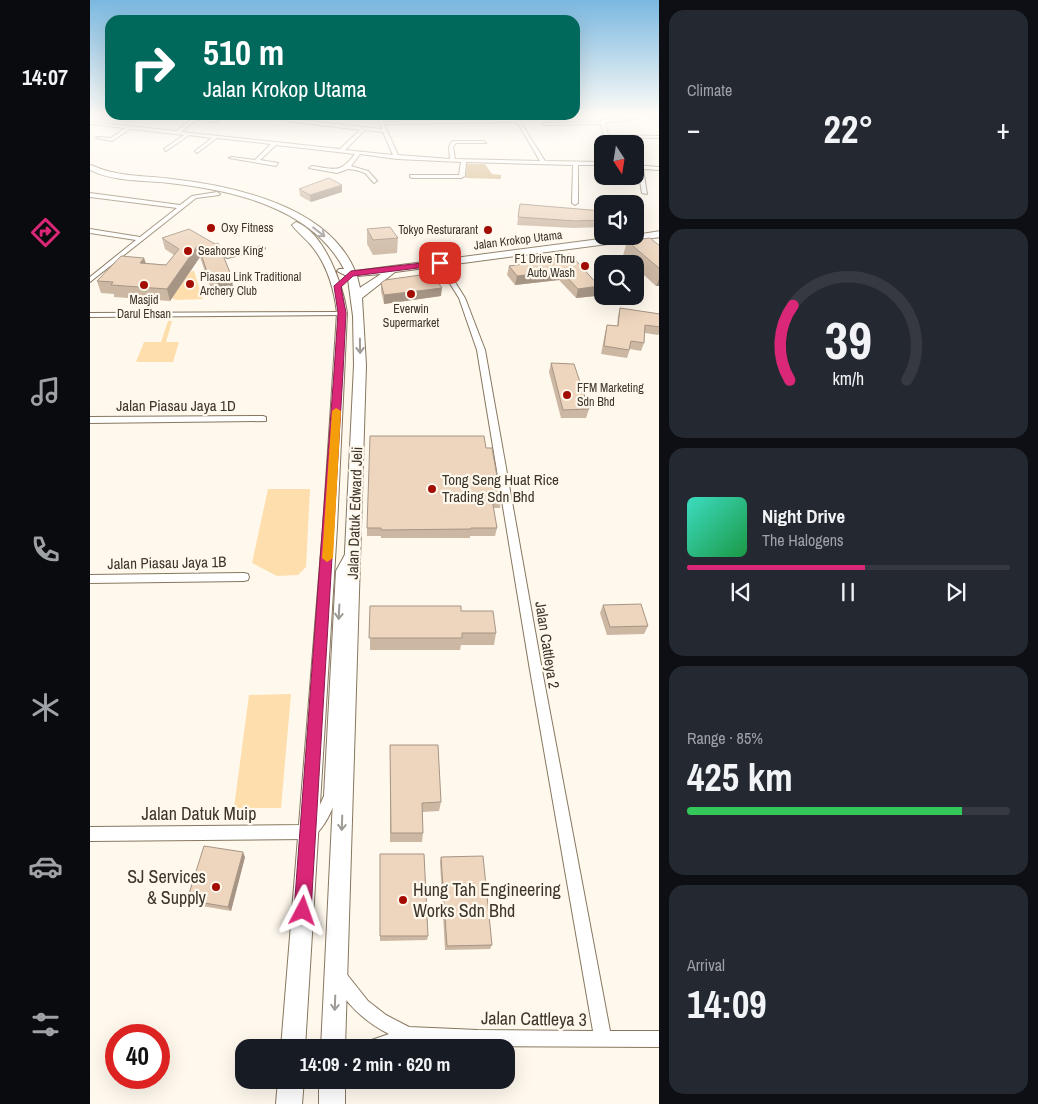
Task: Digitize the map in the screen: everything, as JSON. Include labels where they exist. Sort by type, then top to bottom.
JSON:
[{"type":"street","points":[[412,176],[460,177],[462,176],[463,166]]},
{"type":"street","points":[[572,166],[582,166]]},
{"type":"street","points":[[576,166],[576,204]]},
{"type":"street","name":"Jalan Datuk Edward Jeli","points":[[90,167],[109,174],[212,188],[267,203],[306,222],[323,234],[340,252],[351,274],[359,323],[360,365],[334,1039]]},
{"type":"street","points":[[312,168],[337,171],[348,167],[367,172],[372,175],[374,181]]},
{"type":"street","points":[[644,168],[659,169]]},
{"type":"street","name":"Jalan Datuk Edward Jeli","points":[[90,175],[193,193],[217,194],[267,209],[297,226],[319,248],[338,286],[342,313],[330,527],[294,1039]]},
{"type":"street","points":[[643,185],[645,194]]},
{"type":"street","points":[[90,280],[182,207],[193,193]]},
{"type":"street","points":[[90,195],[182,207]]},
{"type":"street","points":[[90,231],[142,239]]},
{"type":"street","name":"Jalan Krokop Utama","points":[[351,274],[659,234]]},
{"type":"street","points":[[228,256],[262,248]]},
{"type":"street","points":[[340,252],[357,262],[396,269]]},
{"type":"street","name":"Jalan Cattleya 2","points":[[440,263],[462,298],[481,350],[536,670],[603,1039]]},
{"type":"street","points":[[330,268],[351,274]]},
{"type":"street","points":[[356,298],[373,282],[396,269]]},
{"type":"street","points":[[338,286],[351,274]]},
{"type":"street","points":[[90,314],[342,313]]},
{"type":"street","name":"Jalan Piasau Jaya 1D","points":[[90,420],[263,419]]},
{"type":"street","points":[[308,832],[324,814],[331,796],[341,571],[354,549]]},
{"type":"street","name":"Jalan Piasau Jaya 1B","points":[[90,579],[244,577]]},
{"type":"street","name":"Jalan Datuk Muip","points":[[90,834],[308,832]]},
{"type":"street","name":"Jalan Cattleya 3","points":[[336,972],[362,1007],[380,1021],[408,1034],[478,1038],[659,1039]]},
{"type":"street","name":"Jalan Cattleya 3","points":[[395,1039],[408,1034]]},
{"type":"street","points":[[289,1104],[290,1089]]},
{"type":"shaded area","points":[[467,166],[486,166],[492,174],[501,175],[501,179],[466,178]]},
{"type":"shaded area","name":"Piasau Link Traditional Archery Club","points":[[191,271],[194,271],[203,299],[176,300],[172,298]]},
{"type":"shaded area","points":[[168,321],[172,321],[166,342],[179,342],[173,362],[136,362],[144,342],[161,342]]},
{"type":"shaded area","points":[[268,489],[310,489],[306,567],[298,575],[277,576],[252,563]]},
{"type":"shaded area","points":[[291,694],[281,808],[234,808],[249,695]]},
{"type":"building","points":[[329,178],[342,185],[310,195],[299,189]]},
{"type":"building","points":[[520,204],[594,210],[594,220],[575,221],[518,217]]},
{"type":"building","points":[[390,227],[398,238],[373,240],[367,229]]},
{"type":"building","points":[[189,229],[215,244],[218,243],[231,275],[216,277],[208,275],[198,245],[167,289],[111,285],[113,282],[97,281],[121,256],[144,258],[140,263],[166,265],[179,249],[162,238]]},
{"type":"building","points":[[650,238],[659,245],[659,268],[644,255],[632,245],[644,245],[644,239]]},
{"type":"building","points":[[570,254],[594,280],[594,287],[578,289],[561,271],[517,276],[509,266],[552,260],[549,257]]},
{"type":"building","points":[[428,274],[434,276],[442,288],[384,295],[381,283],[385,280]]},
{"type":"building","points":[[620,308],[659,314],[659,327],[645,325],[644,343],[631,341],[629,350],[604,346],[607,325],[618,326]]},
{"type":"building","name":"FFM Marketing Sdn Bhd","points":[[551,363],[574,364],[589,409],[563,410]]},
{"type":"building","name":"Tong Seng Huat Rice Trading Sdn Bhd","points":[[370,436],[484,436],[486,448],[492,448],[501,499],[492,499],[497,528],[381,530],[381,528],[367,528]]},
{"type":"building","points":[[641,604],[648,626],[610,627],[603,605]]},
{"type":"building","points":[[370,606],[461,606],[461,611],[493,611],[496,633],[462,633],[462,638],[369,638]]},
{"type":"building","points":[[390,745],[438,745],[441,802],[422,803],[423,833],[391,833]]},
{"type":"building","name":"SJ Services & Supply","points":[[204,846],[243,852],[228,907],[187,900]]},
{"type":"building","name":"Hung Tah Engineering Works Sdn Bhd","points":[[380,854],[424,854],[428,936],[380,936]]},
{"type":"building","points":[[483,856],[492,945],[447,946],[441,857]]},
{"type":"slow traffic","points":[[327,558],[336,411]]},
{"type":"place","name":"Oxy Fitness","points":[[211,228]]},
{"type":"place","name":"Tokyo Resturarant","points":[[488,230]]},
{"type":"place","name":"Seahorse King","points":[[188,251]]},
{"type":"place","name":"F1 Drive Thru Auto Wash","points":[[585,266]]},
{"type":"place","name":"Piasau Link Traditional Archery Club","points":[[190,284]]},
{"type":"place","name":"Masjid Darul Ehsan","points":[[144,285]]},
{"type":"place","name":"Everwin Supermarket","points":[[411,294]]},
{"type":"place","name":"FFM Marketing Sdn Bhd","points":[[567,395]]},
{"type":"place","name":"Tong Seng Huat Rice Trading Sdn Bhd","points":[[432,489]]},
{"type":"place","name":"SJ Services & Supply","points":[[216,887]]},
{"type":"place","name":"Hung Tah Engineering Works Sdn Bhd","points":[[403,900]]},
{"type":"route","points":[[303,911],[330,527],[342,313],[338,286],[351,274],[440,263]]}]
